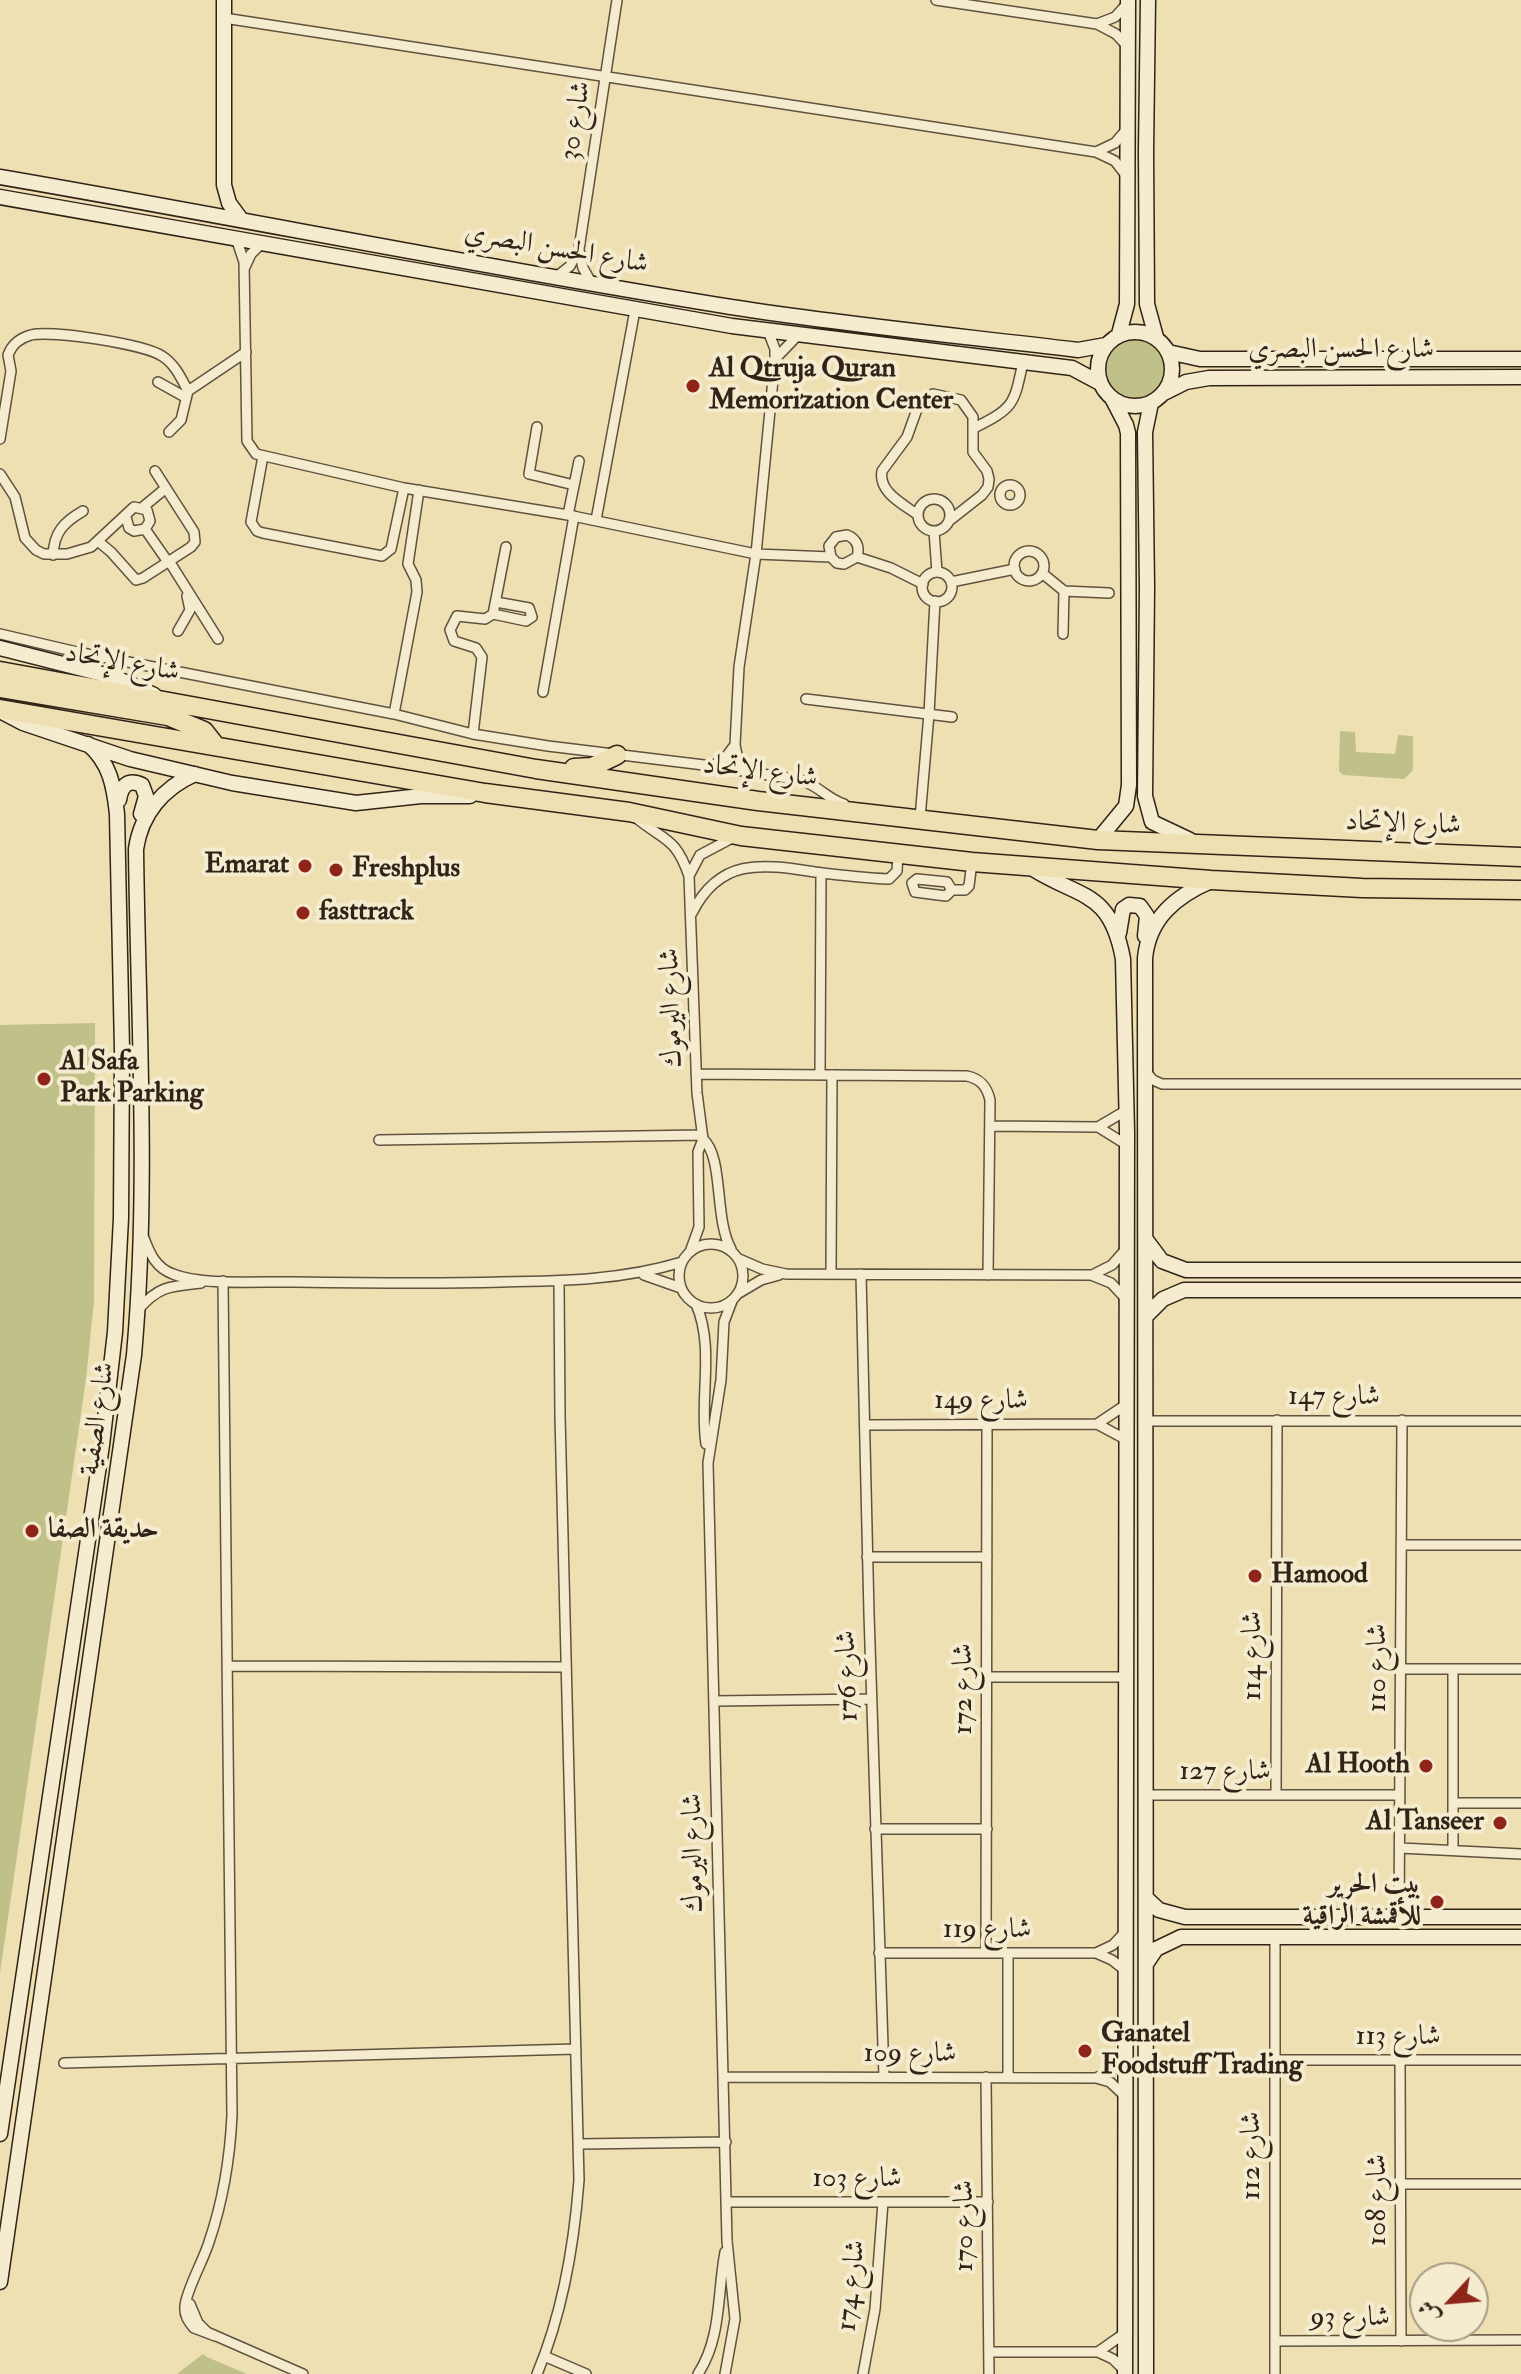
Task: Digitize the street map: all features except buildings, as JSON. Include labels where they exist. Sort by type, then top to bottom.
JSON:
[{"type":"highway","name":"شارع الإتحاد","points":[[0,671],[536,769],[692,793],[1098,840],[1521,857]]},
{"type":"highway","points":[[0,688],[168,716],[204,731],[215,745]]},
{"type":"highway","points":[[0,710],[485,793],[629,812],[741,836],[972,862],[1211,880],[1362,888],[1521,890]]},
{"type":"highway","points":[[536,769],[549,764],[592,767],[617,755]]},
{"type":"main road","points":[[224,0],[224,185],[229,203],[240,218]]},
{"type":"main road","points":[[1148,0],[1147,304],[1156,337],[1168,352],[1172,373],[1157,398],[1145,432],[1145,796],[1152,822],[1205,846]]},
{"type":"main road","points":[[1119,334],[1126,312],[1128,1]]},
{"type":"main road","name":"شارع الحسن البصري","points":[[0,177],[240,218],[507,270],[735,307],[1062,348],[1083,350],[1106,345]]},
{"type":"main road","points":[[198,211],[215,202],[224,185]]},
{"type":"main road","name":"شارع الحسن البصري","points":[[0,197],[414,268],[635,310],[768,331],[1072,368],[1100,383]]},
{"type":"main road","points":[[414,268],[421,262],[451,268],[456,259]]},
{"type":"main road","points":[[471,280],[477,271],[503,275],[507,270]]},
{"type":"main road","points":[[1098,840],[1126,806],[1129,785],[1128,433],[1120,412],[1100,383],[1098,363],[1106,345],[1119,334],[1138,331],[1156,337]]},
{"type":"main road","name":"شارع الحسن البصري","points":[[1168,352],[1200,359],[1521,359]]},
{"type":"main road","name":"شارع الحسن البصري","points":[[1157,398],[1186,382],[1209,378],[1521,377]]},
{"type":"main road","points":[[1112,398],[1131,406],[1157,398]]},
{"type":"main road","points":[[0,648],[114,677],[161,699]]},
{"type":"main road","points":[[0,710],[23,723],[130,759],[232,783],[356,803],[485,793]]},
{"type":"main road","name":"شارع الصفية","points":[[0,2134],[102,1445],[115,1332],[121,1218],[122,1050],[117,814],[108,767],[88,744]]},
{"type":"main road","name":"شارع الصفية","points":[[0,2282],[107,1554],[138,1310],[141,1232],[138,834],[163,793],[195,774]]},
{"type":"main road","points":[[117,814],[124,785],[133,781],[142,785],[146,796],[138,834]]},
{"type":"main road","points":[[1026,864],[1041,875],[1083,892],[1109,918],[1119,939]]},
{"type":"main road","points":[[1146,948],[1156,922],[1172,903],[1211,880]]},
{"type":"main road","points":[[1125,2372],[1127,1110],[1124,976],[1119,922],[1123,909],[1129,905],[1140,906],[1147,916],[1146,2374]]},
{"type":"main road","points":[[1147,1241],[1155,1255],[1169,1265],[1186,1270],[1521,1270]]},
{"type":"main road","points":[[1209,1290],[1203,1282],[1210,1270]]},
{"type":"main road","points":[[1147,1315],[1153,1306],[1173,1293],[1209,1290],[1521,1290]]},
{"type":"main road","points":[[1127,1440],[1137,1443],[1146,1441]]},
{"type":"main road","points":[[1126,1762],[1133,1754],[1139,1754],[1146,1762]]},
{"type":"main road","points":[[1146,1898],[1159,1910],[1176,1916],[1521,1917]]},
{"type":"main road","points":[[1231,1937],[1228,1927],[1233,1917]]},
{"type":"main road","points":[[1146,1964],[1156,1949],[1172,1940],[1231,1937],[1521,1937]]},
{"type":"main road","points":[[1126,2063],[1133,2078],[1143,2076],[1146,2071]]},
{"type":"street","name":"شارع 30","points":[[592,284],[583,268],[579,249],[617,0]]},
{"type":"street","points":[[936,0],[1097,24],[1116,34],[1129,50]]},
{"type":"street","points":[[1097,24],[1115,17],[1128,1]]},
{"type":"street","points":[[224,18],[1096,152],[1115,161],[1128,179]]},
{"type":"street","points":[[1096,152],[1115,143],[1128,128]]},
{"type":"street","points":[[236,238],[244,270],[247,441],[256,454],[404,488],[571,515],[756,554],[831,557],[837,563],[844,564],[857,557],[891,568],[923,584]]},
{"type":"street","points":[[244,270],[251,254],[263,242]]},
{"type":"street","points":[[554,278],[570,266],[579,249]]},
{"type":"street","points":[[596,520],[635,310]]},
{"type":"street","points":[[747,772],[738,760],[735,745],[739,667],[756,554],[775,359],[775,349],[768,331]]},
{"type":"street","points":[[0,439],[11,371],[8,355],[16,342],[34,334],[85,338],[151,350],[170,362],[186,394],[181,420],[169,432]]},
{"type":"street","points":[[775,359],[799,334]]},
{"type":"street","points":[[186,394],[246,352]]},
{"type":"street","points":[[974,428],[1003,414],[1012,404],[1023,362]]},
{"type":"street","points":[[158,382],[186,394]]},
{"type":"street","points":[[933,394],[961,400],[973,417],[973,452],[989,479],[982,495],[943,528],[934,531],[925,528],[918,515],[884,488],[881,477],[907,437],[920,401],[933,394]]},
{"type":"street","points":[[537,427],[529,474],[574,485]]},
{"type":"street","points":[[263,456],[251,522],[257,531],[263,533],[382,556],[391,549],[404,488]]},
{"type":"street","points":[[543,692],[579,461]]},
{"type":"street","points":[[99,542],[136,580],[191,547],[196,537],[155,471]]},
{"type":"street","points":[[0,474],[15,497],[25,538],[36,550],[53,555],[75,553],[99,542],[126,517],[130,509],[143,507],[166,488]]},
{"type":"street","points":[[394,714],[417,592],[416,580],[408,564],[419,490]]},
{"type":"street","points":[[982,495],[991,500],[1001,498]]},
{"type":"street","points":[[918,515],[926,501],[937,499],[946,505],[949,521]]},
{"type":"street","points":[[126,517],[129,528],[134,531],[145,529],[150,515],[143,507]]},
{"type":"street","points":[[53,555],[56,535],[62,526],[83,511]]},
{"type":"street","points":[[145,529],[218,639]]},
{"type":"street","points":[[934,531],[937,572]]},
{"type":"street","points":[[831,557],[831,543],[843,535],[856,542],[859,549],[857,557]]},
{"type":"street","points":[[473,734],[482,657],[476,648],[454,641],[450,630],[457,616],[485,619],[493,614],[506,547]]},
{"type":"street","points":[[1034,552],[1042,559],[1042,573],[1034,580],[1027,581],[1018,575],[1015,569],[1020,555],[1034,552]]},
{"type":"street","points":[[951,582],[1015,569]]},
{"type":"street","points":[[937,572],[947,576],[951,582],[948,596],[935,601],[925,595],[923,584],[929,574],[937,572]]},
{"type":"street","points":[[1042,573],[1064,591],[1109,593]]},
{"type":"street","points":[[1063,634],[1064,591]]},
{"type":"street","points":[[920,818],[935,601]]},
{"type":"street","points":[[493,614],[526,621],[532,617],[529,608],[496,602]]},
{"type":"street","points":[[178,631],[193,603]]},
{"type":"street","points":[[0,634],[394,714],[473,734],[809,782],[834,801],[872,808],[885,815]]},
{"type":"street","points":[[806,699],[952,717]]},
{"type":"street","points":[[712,766],[725,758],[735,745]]},
{"type":"street","name":"شارع اليرموك","points":[[629,812],[672,842],[689,876],[696,1074],[702,1137],[698,1152],[699,1227],[690,1252]]},
{"type":"street","points":[[689,876],[700,855],[741,836]]},
{"type":"street","points":[[893,878],[897,871],[898,853]]},
{"type":"street","points":[[692,913],[711,886],[740,869],[762,865],[893,878],[912,885],[917,879],[944,881],[950,884],[952,890],[965,890],[969,886],[972,862]]},
{"type":"street","points":[[820,1075],[821,873]]},
{"type":"street","points":[[1146,1072],[1162,1084],[1521,1084]]},
{"type":"street","points":[[696,1074],[974,1077],[988,1093],[988,1275]]},
{"type":"street","points":[[831,1274],[832,1075]]},
{"type":"street","points":[[1146,1096],[1162,1084]]},
{"type":"street","points":[[990,1126],[1098,1127],[1127,1110]]},
{"type":"street","points":[[1098,1127],[1127,1145]]},
{"type":"street","points":[[379,1140],[702,1137]]},
{"type":"street","name":"شارع اليرموك","points":[[702,1137],[713,1152],[721,1225],[735,1255]]},
{"type":"street","points":[[141,1232],[152,1258],[160,1268],[174,1275],[218,1281],[559,1282],[637,1274],[682,1262]]},
{"type":"street","points":[[681,1288],[682,1262],[697,1247],[715,1244],[762,1269],[786,1274],[1091,1275],[1111,1283],[1126,1299]]},
{"type":"street","points":[[1091,1275],[1112,1265],[1126,1249]]},
{"type":"street","points":[[735,1255],[743,1276],[735,1297]]},
{"type":"street","points":[[637,1274],[652,1276],[681,1288],[696,1304],[714,1308],[761,1280],[786,1274]]},
{"type":"street","name":"شارع 176","points":[[861,1274],[884,2077]]},
{"type":"street","points":[[138,1310],[151,1296],[168,1287],[218,1281]]},
{"type":"street","points":[[218,1281],[228,1666],[233,2058],[231,2129],[226,2173],[213,2232],[185,2311],[189,2323],[199,2331],[303,2374]]},
{"type":"street","points":[[537,2374],[565,2287],[572,2252],[579,2144],[559,1282]]},
{"type":"street","name":"شارع اليرموك","points":[[708,1463],[719,1393],[724,1322],[735,1297]]},
{"type":"street","name":"شارع اليرموك","points":[[696,1304],[704,1333],[703,1409],[708,1463],[727,2241],[735,2319],[725,2374]]},
{"type":"street","points":[[1097,1424],[1127,1404]]},
{"type":"street","name":"شارع 114","points":[[1276,1795],[1277,1420]]},
{"type":"street","name":"شارع 110","points":[[1399,1917],[1402,1420]]},
{"type":"street","name":"شارع 147","points":[[1146,1421],[1521,1421]]},
{"type":"street","name":"شارع 172","points":[[986,1953],[987,1424]]},
{"type":"street","name":"شارع 149","points":[[866,1425],[1097,1424],[1127,1440]]},
{"type":"street","points":[[1401,1545],[1521,1545]]},
{"type":"street","points":[[867,1557],[987,1557]]},
{"type":"street","points":[[228,1666],[566,1667]]},
{"type":"street","points":[[1401,1669],[1521,1669]]},
{"type":"street","points":[[1453,1669],[1453,1849]]},
{"type":"street","points":[[987,1677],[1125,1677]]},
{"type":"street","points":[[714,1701],[871,1699]]},
{"type":"street","name":"شارع 127","points":[[1146,1795],[1400,1795]]},
{"type":"street","points":[[1453,1803],[1521,1803]]},
{"type":"street","points":[[875,1829],[987,1829]]},
{"type":"street","points":[[1400,1848],[1521,1854]]},
{"type":"street","points":[[1096,1953],[1113,1945],[1126,1932]]},
{"type":"street","name":"شارع 112","points":[[1275,1938],[1275,2374]]},
{"type":"street","name":"شارع 119","points":[[879,1953],[1096,1953]]},
{"type":"street","points":[[1008,1953],[1008,2077]]},
{"type":"street","points":[[1096,1953],[1126,1971]]},
{"type":"street","points":[[64,2063],[576,2049]]},
{"type":"street","name":"شارع 113","points":[[1275,2060],[1521,2060]]},
{"type":"street","name":"شارع 108","points":[[1400,2060],[1401,2341]]},
{"type":"street","points":[[1096,2078],[1126,2063]]},
{"type":"street","name":"شارع 109","points":[[724,2077],[1096,2078]]},
{"type":"street","name":"شارع 170","points":[[986,2077],[989,2374]]},
{"type":"street","points":[[1096,2078],[1116,2086],[1126,2097]]},
{"type":"street","points":[[579,2144],[726,2142]]},
{"type":"street","points":[[1400,2184],[1521,2184]]},
{"type":"street","name":"شارع 103","points":[[727,2202],[988,2202]]},
{"type":"street","name":"شارع 174","points":[[863,2374],[875,2309],[883,2202]]},
{"type":"street","name":"شارع اليرموك","points":[[698,2374],[707,2359],[717,2326],[727,2241]]},
{"type":"street","points":[[1098,2352],[1125,2333]]},
{"type":"street","name":"شارع 93","points":[[1275,2341],[1521,2340]]},
{"type":"street","points":[[989,2352],[1098,2352],[1113,2359],[1125,2372]]},
{"type":"street","points":[[544,2356],[586,2374]]},
{"type":"green space","points":[[1133,340],[1151,346],[1159,354],[1165,372],[1159,390],[1151,398],[1133,404],[1115,398],[1107,390],[1101,372],[1107,354],[1115,346]]},
{"type":"green space","points":[[1340,731],[1355,732],[1356,752],[1395,754],[1398,735],[1413,736],[1413,770],[1404,779],[1343,775],[1339,771]]},
{"type":"green space","name":"حديقة الصفا","points":[[95,1023],[94,1301],[86,1379],[0,1973],[0,1025]]},
{"type":"green space","points":[[203,2354],[207,2357],[247,2374],[177,2374]]},
{"type":"place","name":"Al Qtruja Quran Memorization Center","points":[[693,386]]},
{"type":"place","name":"Emarat","points":[[305,866]]},
{"type":"place","name":"Freshplus","points":[[336,870]]},
{"type":"place","name":"fasttrack","points":[[303,913]]},
{"type":"place","name":"Al Safa Park Parking","points":[[44,1079]]},
{"type":"place","name":"حديقة الصفا","points":[[32,1531]]},
{"type":"place","name":"Hamood","points":[[1255,1576]]},
{"type":"place","name":"Al Hooth","points":[[1426,1766]]},
{"type":"place","name":"Al Tanseer","points":[[1500,1823]]},
{"type":"place","name":"بيت الحرير للأقمشة الراقية","points":[[1437,1902]]},
{"type":"place","name":"Ganatel Foodstuff Trading","points":[[1085,2051]]}]
